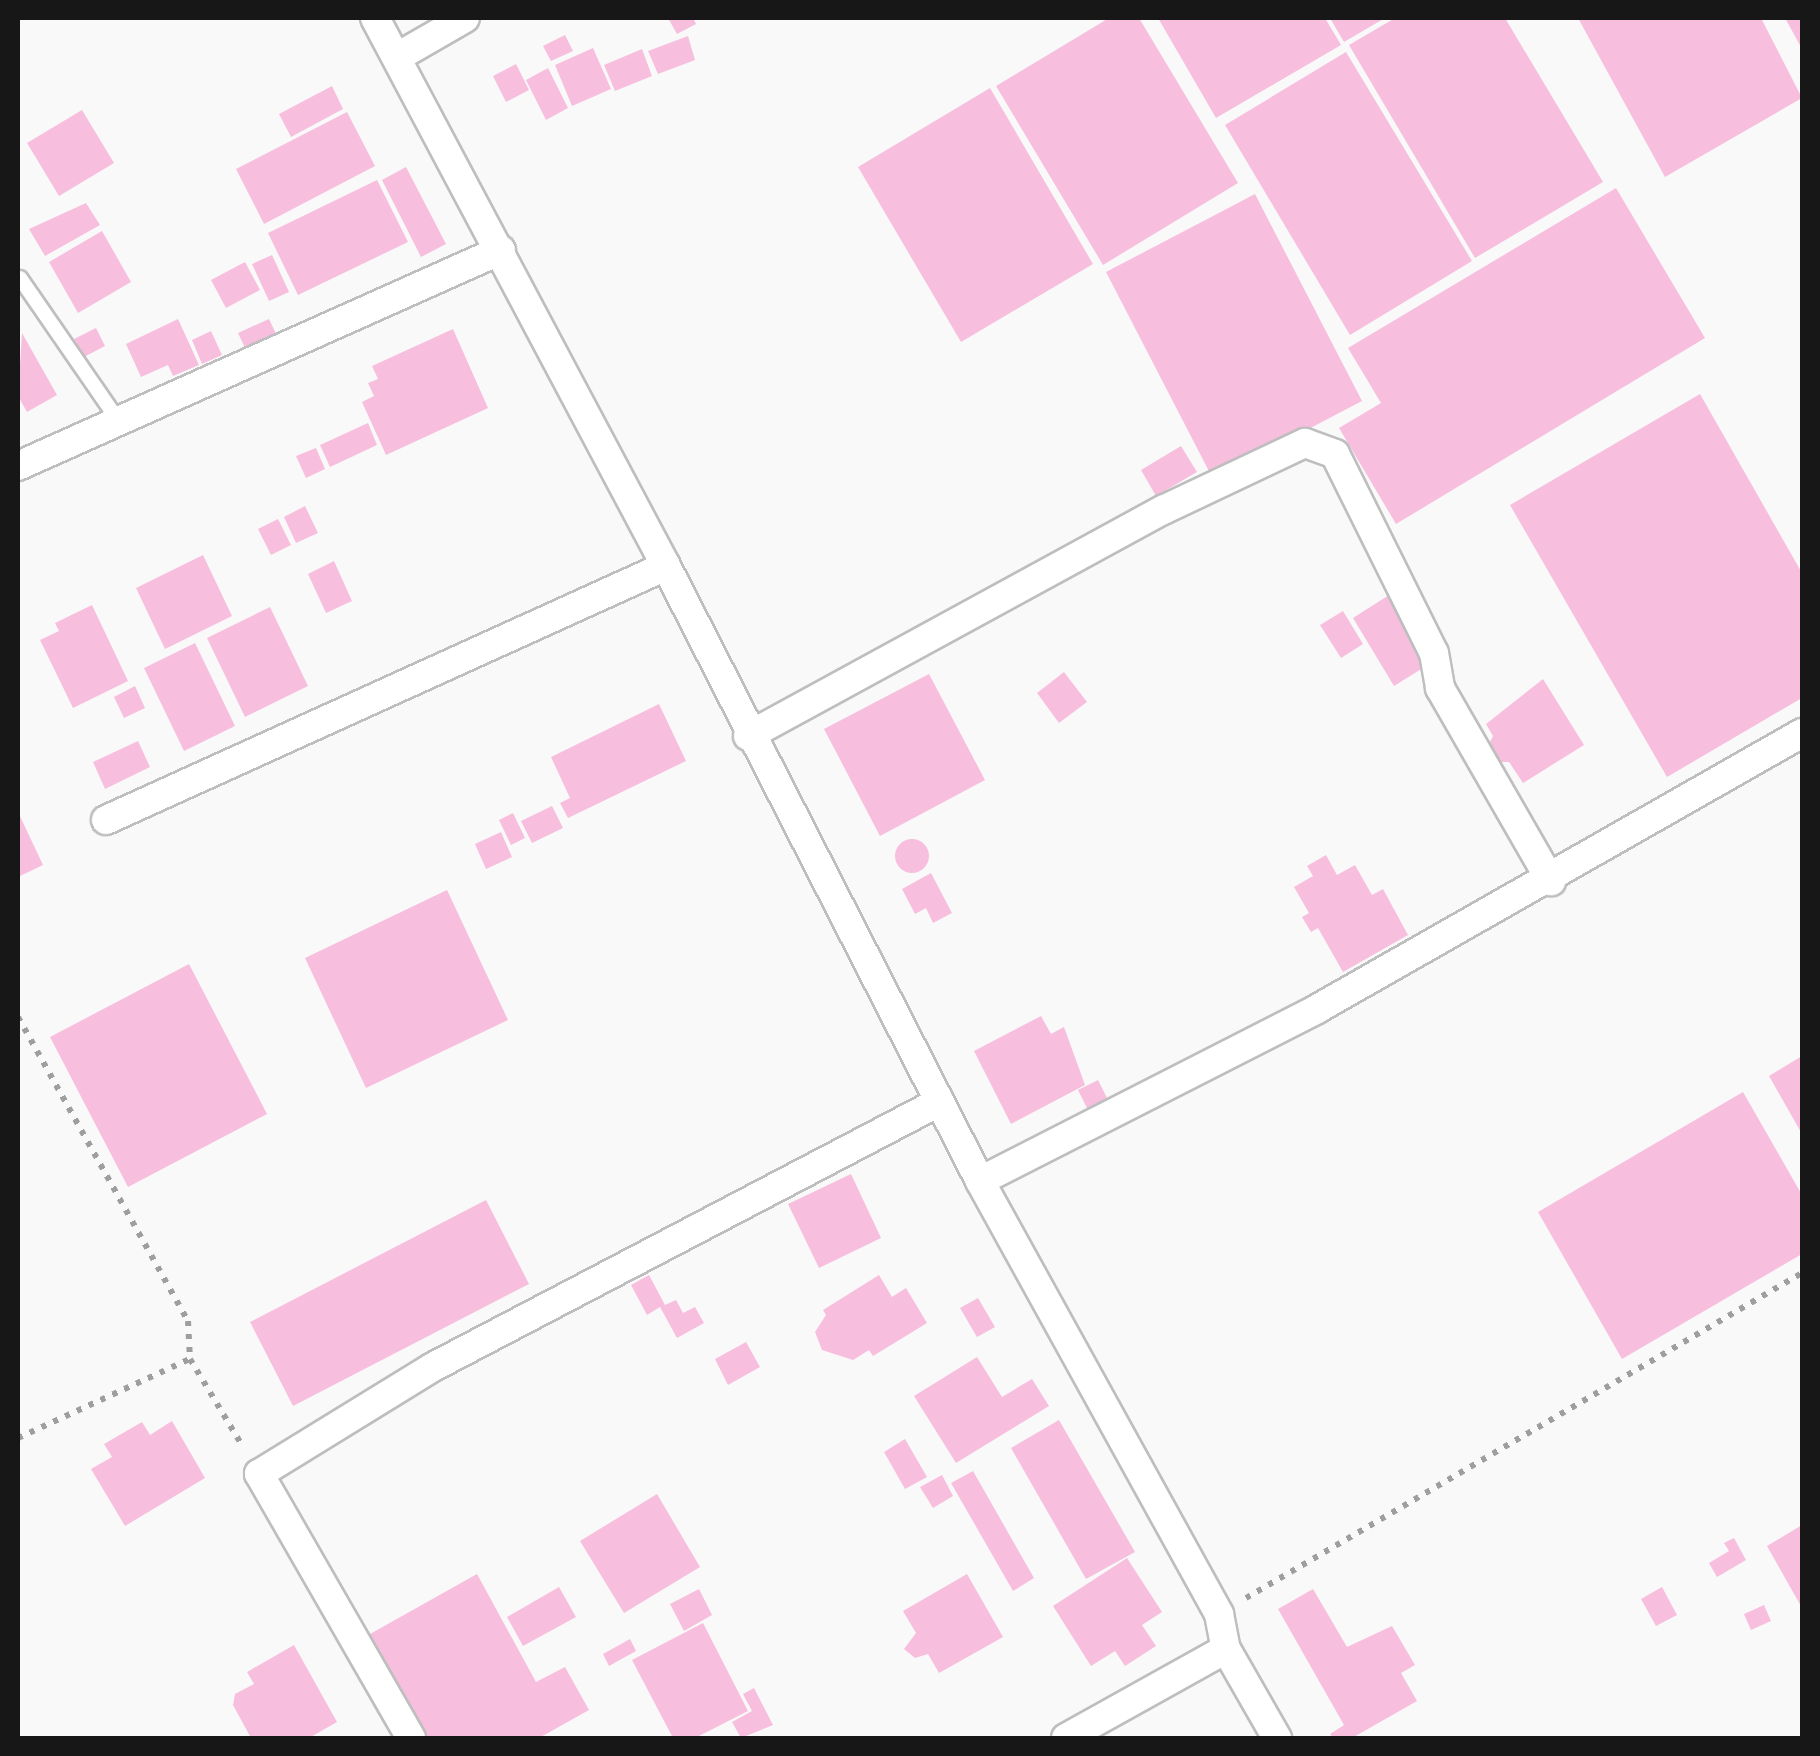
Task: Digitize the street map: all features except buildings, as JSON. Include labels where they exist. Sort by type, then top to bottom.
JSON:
[{"type":"street","points":[[375,18],[502,250],[666,566],[748,736],[980,1181],[1219,1614],[1226,1649],[1277,1738]]},
{"type":"street","points":[[399,56],[466,18]]},
{"type":"street","points":[[19,462],[502,250]]},
{"type":"street","points":[[748,736],[1164,510],[1305,443],[1335,454],[1434,654],[1440,688],[1550,881]]},
{"type":"street","points":[[106,820],[666,566]]},
{"type":"street","points":[[980,1181],[1550,881],[1802,733]]},
{"type":"street","points":[[410,1738],[259,1474],[434,1367],[939,1102]]},
{"type":"street","points":[[1066,1738],[1226,1649]]},
{"type":"lane","points":[[20,278],[118,420]]},
{"type":"path","points":[[18,1017],[188,1322],[190,1359],[259,1474]]},
{"type":"path","points":[[1219,1614],[1802,1272]]},
{"type":"path","points":[[18,1438],[190,1359]]}]
